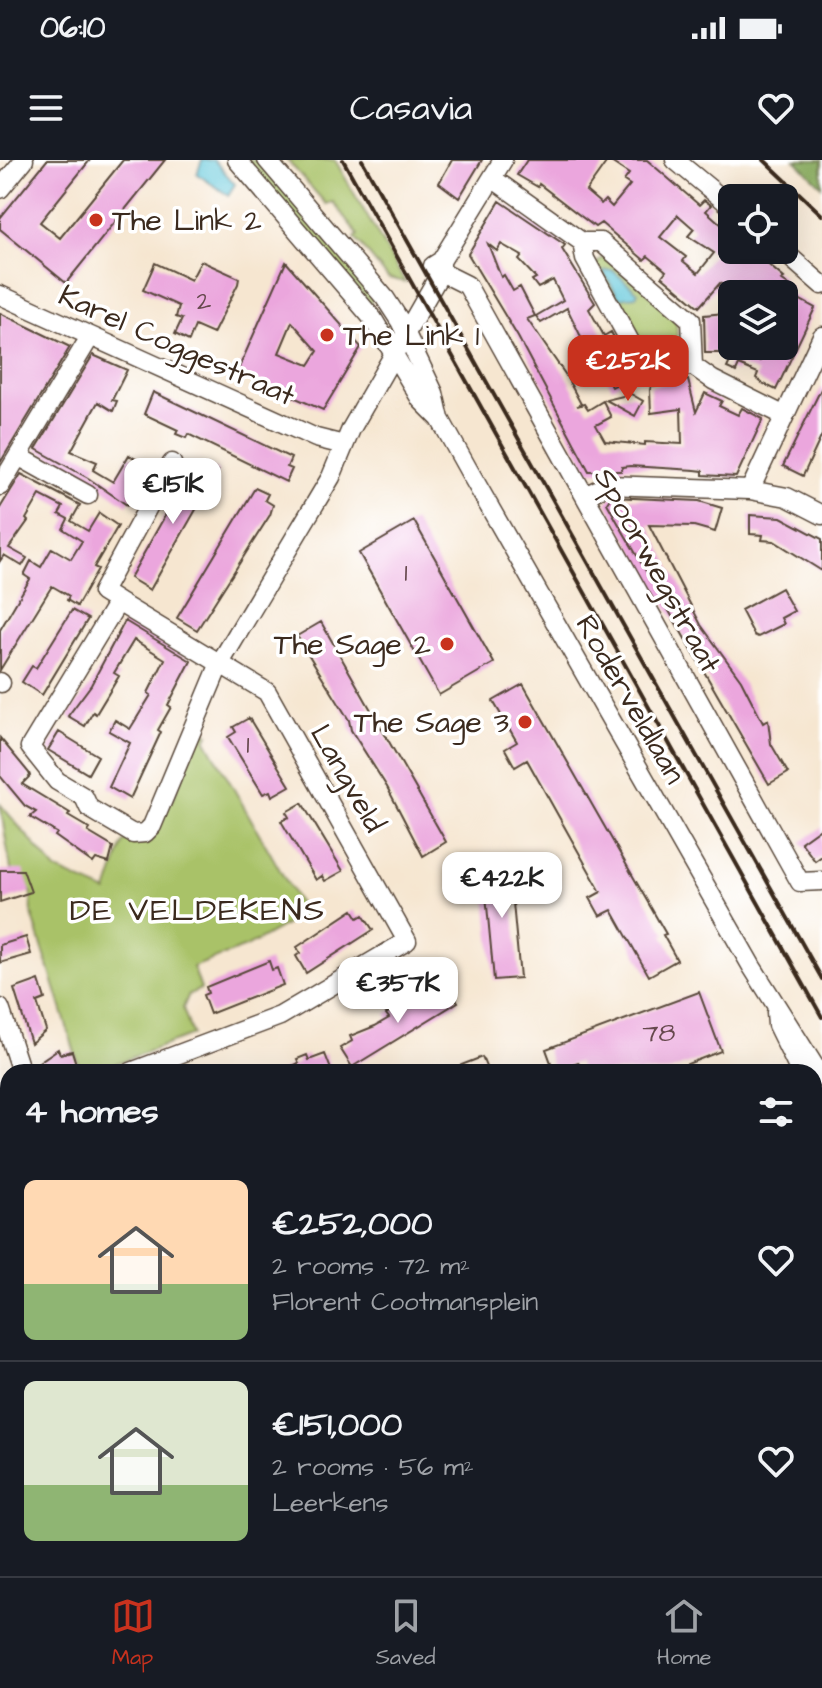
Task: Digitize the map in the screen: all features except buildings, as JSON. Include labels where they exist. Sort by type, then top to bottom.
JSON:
[{"type":"street","points":[[0,189],[24,160]]},
{"type":"street","name":"Roderveldlaan","points":[[237,160],[369,314],[421,400],[440,419],[775,1005],[777,1025],[802,1064]]},
{"type":"street","name":"Roderveldlaan","points":[[267,160],[406,322],[434,393],[440,419]]},
{"type":"street","points":[[172,463],[102,592],[118,602],[30,747],[57,781],[84,797],[89,808],[131,833],[142,834],[152,826],[220,663],[218,646],[269,571],[406,322],[443,269],[503,160]]},
{"type":"street","points":[[675,160],[718,195]]},
{"type":"street","points":[[492,178],[582,242],[601,242],[691,320],[693,366]]},
{"type":"street","points":[[582,242],[585,259],[645,369],[693,366],[713,380],[783,415]]},
{"type":"street","points":[[798,264],[822,285]]},
{"type":"street","name":"Spoorwegstraat","points":[[443,269],[467,285],[800,882],[822,881]]},
{"type":"street","name":"Karel Coggestraat","points":[[0,295],[338,444]]},
{"type":"street","points":[[750,490],[822,336]]},
{"type":"street","points":[[0,486],[90,337]]},
{"type":"street","points":[[18,456],[88,495]]},
{"type":"street","points":[[585,496],[607,485],[750,490],[787,497],[822,515]]},
{"type":"street","name":"Langveld","points":[[118,602],[267,692],[407,941],[280,1016],[179,1054]]},
{"type":"street","points":[[0,1008],[18,1064]]},
{"type":"street","points":[[152,1064],[179,1054],[183,1064]]},
{"type":"green space","points":[[246,160],[260,160],[375,294],[370,304]]},
{"type":"green space","points":[[287,160],[335,160],[405,282],[388,278],[355,238],[358,235],[333,202],[326,204]]},
{"type":"green space","points":[[795,160],[822,160],[822,186]]},
{"type":"green space","points":[[607,253],[676,318],[678,352],[645,358],[594,266]]},
{"type":"green space","points":[[201,728],[209,734],[206,740],[305,914],[246,947],[193,967],[201,989],[189,994],[183,1008],[192,1035],[114,1064],[79,1064],[32,914],[31,892],[11,870],[0,804],[56,870],[107,892],[123,843],[173,799]]},
{"type":"water","points":[[202,160],[214,160],[235,184],[228,195],[197,174]]},
{"type":"water","points":[[612,270],[638,292],[636,296],[619,298],[603,271]]},
{"type":"railway","points":[[343,160],[822,1017]]},
{"type":"railway","points":[[362,160],[822,979]]},
{"type":"railway","points":[[764,160],[822,215]]},
{"type":"place","name":"The Link 2","points":[[96,220]]},
{"type":"place","name":"The Link 1","points":[[327,335]]},
{"type":"place","name":"The Sage 2","points":[[447,644]]},
{"type":"place","name":"The Sage 3","points":[[525,722]]},
{"type":"district","name":"DE VELDEKENS","points":[[198,909]]}]
